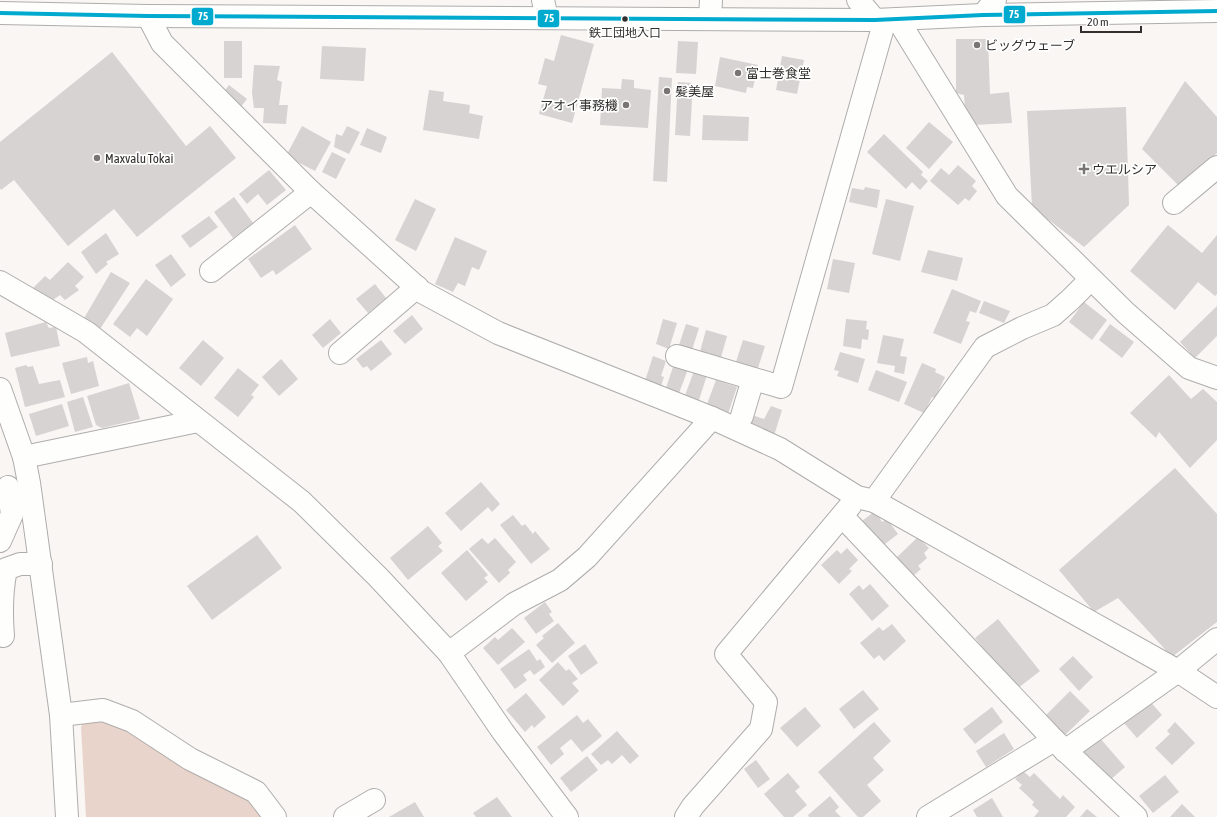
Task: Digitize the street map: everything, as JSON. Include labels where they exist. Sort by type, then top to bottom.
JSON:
[{"type":"street","points":[[858,0],[886,20],[1007,196],[1126,313],[1189,368],[1217,378]]},
{"type":"street","points":[[0,14],[148,16],[545,9],[710,9],[886,20],[989,8],[1217,11]]},
{"type":"street","points":[[148,16],[162,43],[312,192],[422,292],[498,333],[712,418],[780,450],[1178,671],[1217,697]]},
{"type":"street","points":[[677,356],[781,387],[886,20]]},
{"type":"street","points":[[1174,203],[1217,167]]},
{"type":"street","points":[[211,271],[312,192]]},
{"type":"street","points":[[686,817],[693,806],[761,729],[766,702],[726,654],[842,516],[866,499],[985,347],[1022,328],[1053,315],[1071,300],[1091,279]]},
{"type":"street","points":[[0,282],[86,332],[302,502],[378,577],[449,653],[503,732],[567,817]]},
{"type":"street","points":[[340,352],[417,287]]},
{"type":"street","points":[[742,416],[753,379]]},
{"type":"street","points":[[0,390],[24,457],[29,483],[61,715],[67,817]]},
{"type":"street","points":[[449,653],[514,604],[560,580],[587,557],[712,418]]},
{"type":"street","points":[[24,457],[198,421]]},
{"type":"street","points":[[0,542],[12,514],[4,488],[29,483]]},
{"type":"street","points":[[842,516],[1060,745],[1136,817]]},
{"type":"street","points":[[3,636],[1,605],[2,586],[6,569],[20,564],[41,564]]},
{"type":"street","points":[[928,817],[1060,745],[1178,671],[1217,639]]},
{"type":"street","points":[[61,715],[103,710],[132,721],[190,759],[256,792],[275,817]]},
{"type":"street","points":[[345,817],[374,800]]},
{"type":"shaded area","points":[[102,717],[251,797],[265,817],[86,817],[81,727],[84,719]]},
{"type":"building","points":[[561,35],[594,44],[572,123],[539,114],[547,86],[538,84],[545,58],[554,61]]},
{"type":"building","points":[[956,39],[988,39],[990,94],[1009,92],[1012,123],[973,125],[965,110],[964,95],[956,93]]},
{"type":"building","points":[[224,41],[242,41],[242,78],[224,78]]},
{"type":"building","points":[[678,41],[698,42],[696,74],[676,73]]},
{"type":"building","points":[[322,46],[366,48],[364,81],[320,79]]},
{"type":"building","points":[[112,52],[186,146],[210,126],[236,158],[137,237],[114,209],[68,246],[14,180],[1,190],[0,142]]},
{"type":"building","points":[[782,56],[804,60],[797,94],[776,90]]},
{"type":"building","points":[[720,57],[758,65],[753,88],[747,87],[746,93],[715,86]]},
{"type":"building","points":[[254,65],[280,66],[277,80],[282,82],[279,105],[288,105],[286,124],[263,123],[264,108],[254,108],[252,93]]},
{"type":"building","points":[[659,77],[672,78],[667,182],[653,181]]},
{"type":"building","points":[[622,79],[634,80],[634,88],[651,90],[648,128],[600,125],[602,88],[621,89]]},
{"type":"building","points":[[1185,81],[1217,117],[1217,153],[1181,188],[1142,149]]},
{"type":"building","points":[[678,82],[693,83],[690,136],[675,135]]},
{"type":"building","points":[[229,85],[247,99],[240,108],[222,94]]},
{"type":"building","points":[[429,90],[444,92],[443,101],[470,105],[469,113],[483,116],[479,139],[423,130]]},
{"type":"building","points":[[1126,107],[1129,205],[1084,247],[1032,207],[1027,111]]},
{"type":"building","points":[[703,115],[749,117],[748,141],[702,140]]},
{"type":"building","points":[[929,122],[953,142],[929,169],[906,148]]},
{"type":"building","points":[[302,126],[331,142],[315,171],[286,156]]},
{"type":"building","points":[[347,126],[360,132],[349,154],[334,147],[336,134],[342,136]]},
{"type":"building","points":[[367,128],[387,137],[381,153],[360,145]]},
{"type":"building","points":[[884,134],[923,172],[921,175],[928,181],[920,190],[912,182],[906,189],[867,152]]},
{"type":"building","points":[[332,152],[346,159],[336,179],[322,172]]},
{"type":"building","points":[[958,165],[976,181],[972,186],[977,191],[969,201],[965,198],[958,205],[930,181],[941,168],[949,175]]},
{"type":"building","points":[[269,170],[286,190],[267,205],[258,194],[247,204],[239,194]]},
{"type":"building","points":[[865,187],[880,190],[877,208],[849,202],[852,188],[864,190]]},
{"type":"building","points":[[234,197],[253,223],[233,238],[214,212]]},
{"type":"building","points":[[415,199],[436,209],[416,251],[395,240]]},
{"type":"building","points":[[886,199],[914,206],[900,261],[872,254]]},
{"type":"building","points":[[209,216],[218,227],[190,248],[181,236]]},
{"type":"building","points":[[295,225],[312,249],[276,275],[273,270],[261,278],[248,259]]},
{"type":"building","points":[[1168,225],[1202,253],[1217,235],[1217,294],[1215,296],[1198,282],[1175,310],[1130,271]]},
{"type":"building","points":[[106,233],[119,254],[106,262],[108,264],[96,274],[81,252]]},
{"type":"building","points":[[455,237],[487,251],[479,270],[472,267],[465,286],[458,283],[453,292],[435,284]]},
{"type":"building","points":[[928,250],[963,258],[957,281],[921,272]]},
{"type":"building","points":[[171,254],[186,275],[171,287],[155,265]]},
{"type":"building","points":[[833,259],[855,263],[849,293],[827,289]]},
{"type":"building","points":[[68,262],[84,277],[75,286],[79,290],[65,300],[60,295],[50,302],[30,291],[45,276],[50,280]]},
{"type":"building","points":[[111,272],[130,283],[100,329],[83,320]]},
{"type":"building","points":[[146,279],[173,299],[147,336],[137,328],[130,337],[113,324]]},
{"type":"building","points":[[375,284],[386,298],[368,313],[356,299]]},
{"type":"building","points":[[952,289],[981,301],[976,313],[970,311],[966,321],[970,322],[961,344],[933,333]]},
{"type":"building","points":[[984,301],[1010,311],[1004,323],[979,313]]},
{"type":"building","points":[[1084,302],[1107,320],[1092,340],[1069,322]]},
{"type":"building","points":[[1217,306],[1217,336],[1195,358],[1180,342]]},
{"type":"building","points":[[412,315],[423,329],[405,344],[393,331]]},
{"type":"building","points":[[330,319],[341,333],[323,348],[312,335]]},
{"type":"building","points":[[663,319],[677,323],[669,349],[656,344]]},
{"type":"building","points":[[846,319],[867,321],[866,329],[869,330],[868,340],[862,339],[861,349],[843,346]]},
{"type":"building","points":[[46,322],[49,328],[56,327],[60,346],[11,357],[5,333]]},
{"type":"building","points":[[686,324],[699,328],[691,353],[678,348]]},
{"type":"building","points":[[1110,324],[1134,342],[1122,358],[1099,340]]},
{"type":"building","points":[[706,330],[727,336],[720,361],[699,355]]},
{"type":"building","points":[[883,335],[904,339],[900,356],[907,357],[904,374],[894,372],[895,366],[877,363]]},
{"type":"building","points":[[203,340],[224,358],[201,386],[179,368]]},
{"type":"building","points":[[381,340],[392,354],[371,371],[367,366],[363,368],[356,359]]},
{"type":"building","points":[[743,340],[765,346],[757,371],[735,365]]},
{"type":"building","points":[[840,352],[865,359],[858,383],[837,376],[839,371],[834,370]]},
{"type":"building","points":[[653,356],[666,361],[661,376],[664,377],[660,389],[644,384]]},
{"type":"building","points":[[87,357],[88,363],[93,361],[99,386],[71,394],[62,363]]},
{"type":"building","points":[[281,359],[298,379],[279,396],[262,377]]},
{"type":"building","points":[[922,363],[936,369],[935,372],[945,377],[935,398],[932,397],[924,413],[904,404]]},
{"type":"building","points":[[674,364],[688,369],[678,396],[665,391]]},
{"type":"building","points":[[26,365],[28,367],[33,366],[39,384],[60,380],[65,397],[25,407],[15,368]]},
{"type":"building","points":[[238,368],[259,385],[251,395],[254,397],[238,417],[214,398]]},
{"type":"building","points":[[876,370],[907,382],[899,402],[868,390]]},
{"type":"building","points":[[694,371],[707,375],[698,403],[684,398]]},
{"type":"building","points":[[1169,375],[1191,399],[1203,389],[1217,402],[1217,440],[1190,468],[1159,432],[1156,438],[1130,413]]},
{"type":"building","points":[[716,380],[737,387],[728,414],[706,407]]},
{"type":"building","points":[[129,383],[140,419],[102,428],[96,425],[87,396]]},
{"type":"building","points":[[83,397],[93,427],[75,432],[67,402]]},
{"type":"building","points":[[62,404],[69,426],[36,436],[29,414]]},
{"type":"building","points":[[771,406],[782,410],[773,439],[747,426],[752,415],[764,419]]},
{"type":"building","points":[[1175,468],[1217,514],[1217,622],[1172,657],[1118,598],[1094,612],[1059,570]]},
{"type":"building","points":[[481,482],[500,504],[492,512],[488,507],[461,531],[445,513]]},
{"type":"building","points":[[875,511],[882,522],[887,519],[898,534],[881,547],[862,521]]},
{"type":"building","points":[[513,515],[522,526],[525,524],[533,534],[535,531],[550,549],[531,564],[500,525]]},
{"type":"building","points":[[428,526],[442,543],[438,546],[443,551],[408,580],[390,558]]},
{"type":"building","points":[[257,535],[282,568],[212,620],[187,586]]},
{"type":"building","points":[[918,537],[929,548],[924,553],[927,558],[918,566],[921,569],[913,576],[895,559]]},
{"type":"building","points":[[482,538],[488,544],[495,538],[516,562],[508,570],[510,573],[499,583],[469,549]]},
{"type":"building","points":[[847,548],[858,560],[849,569],[852,571],[839,584],[821,565],[837,550],[841,554]]},
{"type":"building","points":[[467,550],[488,575],[484,578],[488,582],[466,601],[441,573]]},
{"type":"building","points":[[870,584],[889,606],[872,621],[849,594],[859,585],[863,590]]},
{"type":"building","points":[[545,602],[552,612],[549,614],[554,621],[536,634],[524,618]]},
{"type":"building","points":[[998,619],[1040,671],[1017,689],[975,638]]},
{"type":"building","points":[[558,623],[575,643],[552,663],[536,645],[544,638],[542,636]]},
{"type":"building","points":[[892,624],[906,641],[884,661],[879,655],[874,659],[860,643],[879,627],[883,631]]},
{"type":"building","points":[[512,628],[525,642],[498,665],[483,648],[495,637],[498,640]]},
{"type":"building","points":[[585,644],[598,663],[581,675],[568,656]]},
{"type":"building","points":[[529,649],[537,661],[540,659],[545,667],[534,675],[530,670],[523,675],[527,680],[515,689],[500,669]]},
{"type":"building","points":[[1073,656],[1093,677],[1079,691],[1059,669]]},
{"type":"building","points":[[558,662],[566,671],[569,669],[578,679],[572,683],[579,691],[563,706],[539,680]]},
{"type":"building","points":[[863,690],[879,709],[854,729],[839,709]]},
{"type":"building","points":[[1070,691],[1090,711],[1065,735],[1046,715]]},
{"type":"building","points":[[526,693],[546,717],[534,728],[532,725],[525,732],[506,710]]},
{"type":"building","points":[[1148,699],[1162,715],[1137,738],[1123,722]]},
{"type":"building","points":[[805,707],[821,726],[797,747],[780,728]]},
{"type":"building","points":[[992,707],[1003,722],[975,744],[963,729]]},
{"type":"building","points":[[577,715],[583,723],[588,719],[602,736],[582,752],[571,739],[560,748],[564,754],[551,765],[537,747]]},
{"type":"building","points":[[874,722],[891,741],[873,758],[884,770],[867,785],[881,801],[863,817],[858,817],[818,772]]},
{"type":"building","points":[[1175,722],[1195,743],[1172,765],[1155,748],[1170,734],[1167,731]]},
{"type":"building","points":[[617,731],[639,756],[630,764],[622,755],[612,764],[608,760],[601,765],[591,754]]},
{"type":"building","points":[[1004,733],[1014,749],[986,767],[976,751]]},
{"type":"building","points":[[1099,737],[1125,767],[1109,781],[1083,751]]},
{"type":"building","points":[[587,756],[598,770],[571,792],[560,778]]},
{"type":"building","points":[[756,760],[770,779],[758,788],[744,769]]},
{"type":"building","points":[[1023,771],[1030,777],[1034,773],[1060,799],[1063,795],[1075,807],[1066,817],[1034,817],[1039,811],[1032,805],[1034,802],[1019,788],[1022,785],[1015,779]]},
{"type":"building","points":[[788,773],[800,787],[795,791],[807,805],[793,817],[784,817],[764,794]]},
{"type":"building","points":[[1165,775],[1179,792],[1153,813],[1139,796]]},
{"type":"building","points":[[830,796],[839,807],[835,811],[841,817],[809,817],[808,815]]},
{"type":"building","points":[[497,797],[512,817],[476,817],[473,813]]},
{"type":"building","points":[[992,798],[1003,817],[977,817],[973,810]]},
{"type":"building","points":[[415,802],[424,817],[389,817]]},
{"type":"building","points":[[1182,804],[1195,817],[1170,817]]},
{"type":"building","points":[[1087,809],[1097,817],[1080,817]]},
{"type":"transit line","name":"75","points":[[0,13],[148,16],[875,20],[983,15],[1217,11]]},
{"type":"place","name":"鉄工団地入口","points":[[625,19]]},
{"type":"place","name":"ビッグウェーブ","points":[[977,45]]},
{"type":"place","name":"富士巻食堂","points":[[738,73]]},
{"type":"place","name":"髪美屋","points":[[667,91]]},
{"type":"place","name":"アオイ事務機","points":[[626,105]]},
{"type":"place","name":"Maxvalu Tokai","points":[[97,158]]},
{"type":"place","name":"ウエルシア","points":[[1084,169]]}]
